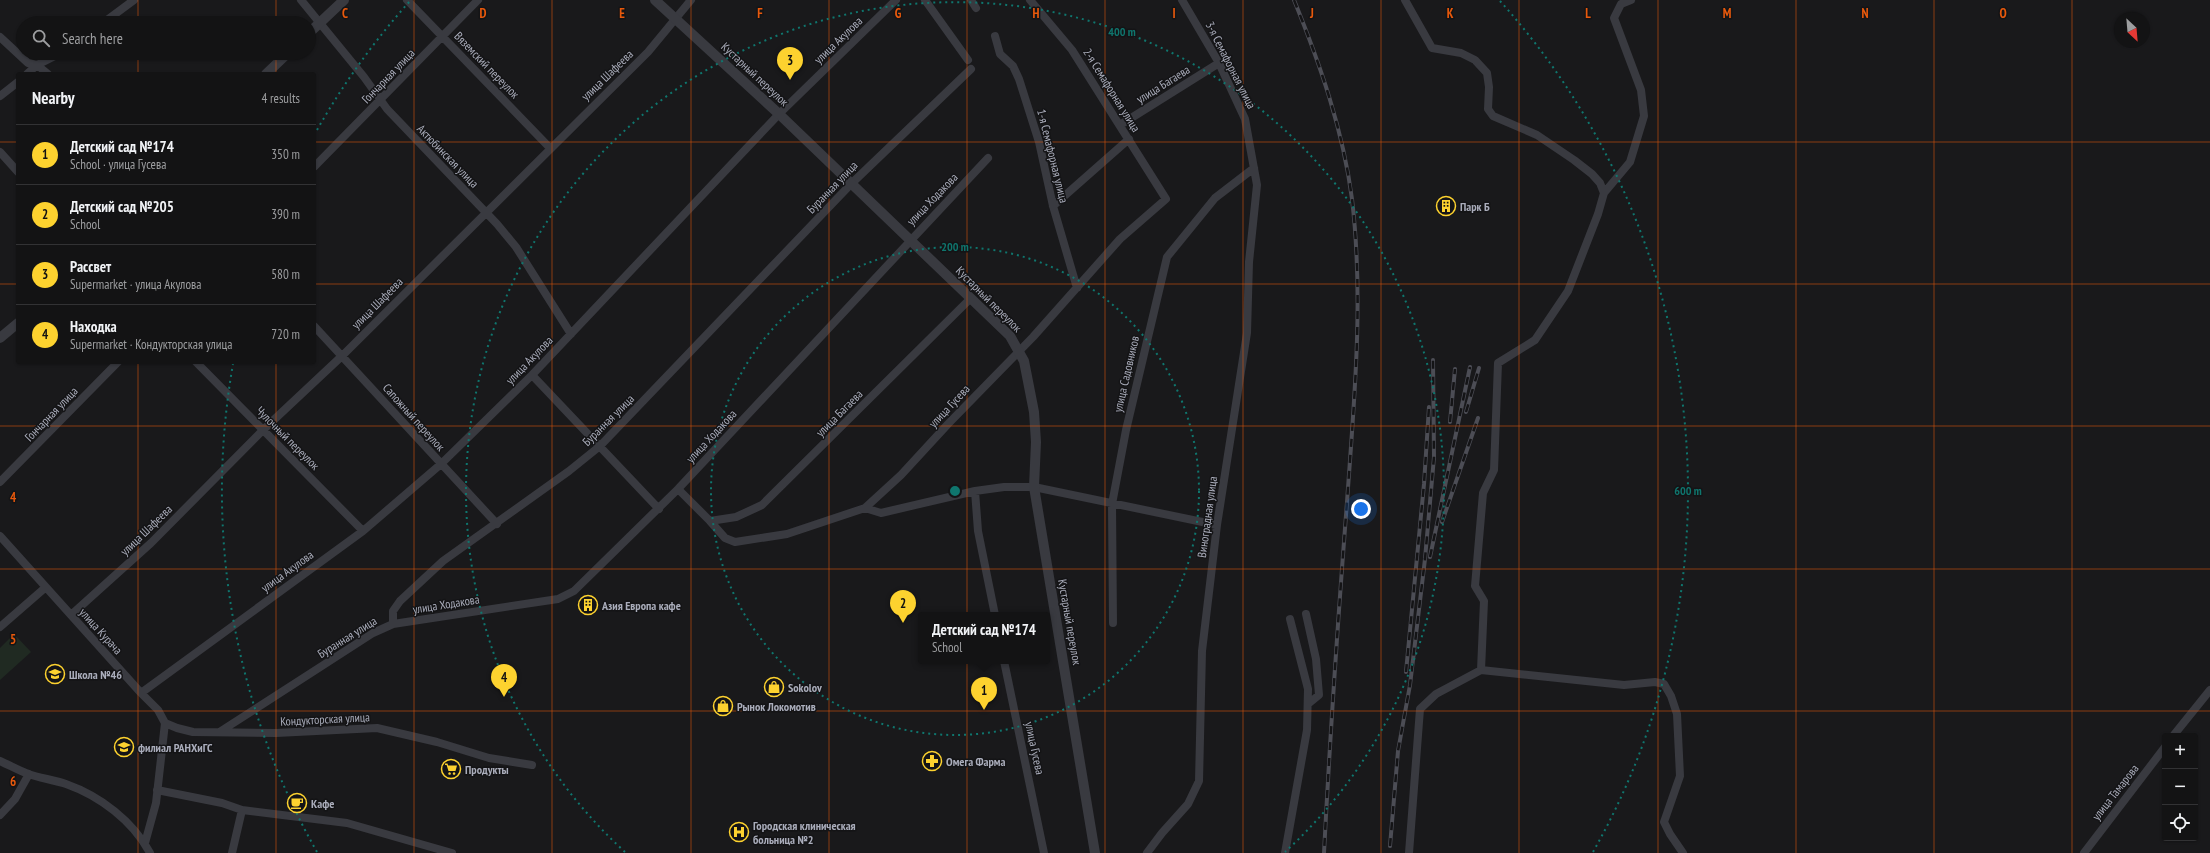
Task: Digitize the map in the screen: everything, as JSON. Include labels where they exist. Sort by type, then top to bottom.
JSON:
[{"type":"street","name":"Актюбинская улица","points":[[301,0],[315,16]]},
{"type":"street","points":[[316,26],[344,0]]},
{"type":"street","name":"Вяземский переулок","points":[[407,0],[550,148]]},
{"type":"street","name":"Гончарная улица","points":[[316,165],[478,0]]},
{"type":"street","name":"Кустарный переулок","points":[[655,0],[779,114],[1010,336],[1020,351],[1024,361],[1034,412],[1036,442],[1034,487],[1095,853]]},
{"type":"street","name":"улица Шафеева","points":[[72,615],[151,543],[263,430],[342,355],[648,52],[691,0]]},
{"type":"street","name":"улица Акулова","points":[[141,693],[363,532],[441,464],[532,375],[779,114],[896,0]]},
{"type":"street","name":"Буранная улица","points":[[221,732],[373,633],[393,624],[393,611],[400,601],[443,561],[497,524],[600,446],[851,184],[970,65],[925,0]]},
{"type":"street","points":[[971,0],[976,8]]},
{"type":"street","name":"2-я Семафорная улица","points":[[1030,0],[1072,50],[1166,199]]},
{"type":"street","name":"3-я Семафорная улица","points":[[1182,0],[1218,63],[1245,119],[1254,168]]},
{"type":"street","points":[[1405,0],[1432,48],[1461,53],[1475,60],[1487,73],[1489,88],[1488,109],[1493,116],[1537,135],[1574,160],[1592,174],[1600,183],[1604,193]]},
{"type":"street","points":[[1481,670],[1484,601],[1475,586],[1483,493],[1494,470],[1498,363],[1535,340],[1568,291],[1598,214],[1604,193],[1630,162],[1644,116],[1641,90],[1614,18],[1621,4],[1631,0]]},
{"type":"street","points":[[112,16],[131,1]]},
{"type":"street","name":"Актюбинская улица","points":[[316,17],[380,101],[516,247],[570,334]]},
{"type":"street","name":"1-я Семафорная улица","points":[[995,36],[1000,54],[1013,66],[1019,79],[1039,142],[1053,206],[1077,288]]},
{"type":"street","points":[[0,37],[16,52]]},
{"type":"street","points":[[25,60],[43,70],[52,60]]},
{"type":"street","points":[[268,72],[281,60]]},
{"type":"street","name":"улица Багаева","points":[[1120,125],[1218,63]]},
{"type":"street","points":[[0,96],[16,84]]},
{"type":"street","points":[[1053,206],[1129,139]]},
{"type":"street","points":[[0,152],[16,170]]},
{"type":"street","name":"улица Ходакова","points":[[393,624],[558,599],[574,591],[678,490],[909,240],[988,158]]},
{"type":"street","name":"улица Садовников","points":[[1113,623],[1112,504],[1128,422],[1166,257],[1215,198],[1254,168]]},
{"type":"street","name":"Виноградная улица","points":[[1147,853],[1188,804],[1199,781],[1202,651],[1217,525],[1246,333],[1250,262],[1257,184],[1254,168]]},
{"type":"street","name":"улица Гусева","points":[[710,521],[724,538],[735,542],[787,534],[865,508],[901,475],[948,424],[1020,351],[1120,239],[1166,199]]},
{"type":"street","name":"улица Багаева","points":[[710,521],[736,517],[762,505],[970,298]]},
{"type":"street","points":[[0,338],[16,324]]},
{"type":"street","name":"Сапожный переулок","points":[[316,328],[497,524]]},
{"type":"street","name":"Гончарная улица","points":[[0,482],[116,364]]},
{"type":"street","name":"Чулочный переулок","points":[[198,364],[363,532]]},
{"type":"street","points":[[532,375],[659,508]]},
{"type":"street","points":[[865,508],[881,513],[1004,486],[1034,487],[1217,525]]},
{"type":"street","points":[[678,490],[710,521]]},
{"type":"street","points":[[976,491],[978,531],[994,612]]},
{"type":"street","name":"улица Курача","points":[[0,536],[158,710],[165,723]]},
{"type":"street","points":[[0,627],[46,587]]},
{"type":"street","points":[[1306,614],[1316,659],[1319,695],[1308,704]]},
{"type":"street","points":[[1285,853],[1308,730],[1308,689],[1290,618]]},
{"type":"street","name":"улица Гусева","points":[[1005,664],[1044,853]]},
{"type":"street","points":[[1409,853],[1420,709],[1436,694],[1481,670],[1624,685],[1655,682],[1664,684],[1671,696],[1677,714],[1680,776],[1664,822],[1683,853]]},
{"type":"street","points":[[2176,733],[2210,690]]},
{"type":"street","points":[[145,843],[156,803],[165,723]]},
{"type":"street","name":"Кондукторская улица","points":[[165,723],[193,732],[276,734],[377,728],[437,742],[489,758],[532,765]]},
{"type":"street","name":"улица Тамарова","points":[[2084,853],[2162,751]]},
{"type":"street","points":[[0,761],[29,774],[66,784],[97,799],[122,818],[145,843],[150,853]]},
{"type":"street","points":[[0,815],[15,799],[29,774]]},
{"type":"street","points":[[157,790],[222,803],[242,810],[347,823],[452,853]]},
{"type":"street","points":[[232,853],[242,810]]},
{"type":"shaded area","points":[[14,634],[31,652],[0,680],[0,648]]},
{"type":"railway","points":[[1294,0],[1313,48],[1337,123],[1348,173],[1356,237],[1358,313],[1357,351],[1334,678],[1324,853]]},
{"type":"railway","points":[[1390,846],[1398,751],[1410,685],[1425,559],[1434,457],[1433,360]]},
{"type":"railway","points":[[1430,557],[1470,367]]},
{"type":"railway","points":[[1466,412],[1479,368]]},
{"type":"railway","points":[[1450,422],[1455,369]]},
{"type":"railway","points":[[1406,672],[1424,484],[1429,407]]},
{"type":"railway","points":[[1442,522],[1478,418]]},
{"type":"place","name":"Рассвет","points":[[790,80]]},
{"type":"place","name":"Парк Б","points":[[1446,206]]},
{"type":"place","name":"Азия Европа кафе","points":[[588,605]]},
{"type":"place","name":"Детский сад №205","points":[[903,623]]},
{"type":"place","name":"Школа №46","points":[[55,674]]},
{"type":"place","name":"Sokolov","points":[[774,687]]},
{"type":"place","name":"Находка","points":[[504,697]]},
{"type":"place","name":"Рынок Локомотив","points":[[723,706]]},
{"type":"place","name":"Детский сад №174","points":[[984,710]]},
{"type":"place","name":"филиал РАНХиГС","points":[[124,747]]},
{"type":"place","name":"Омега Фарма","points":[[932,761]]},
{"type":"place","name":"Продукты","points":[[451,769]]},
{"type":"place","name":"Кафе","points":[[297,803]]},
{"type":"place","name":"Городская клиническая больница №2","points":[[739,832]]}]
